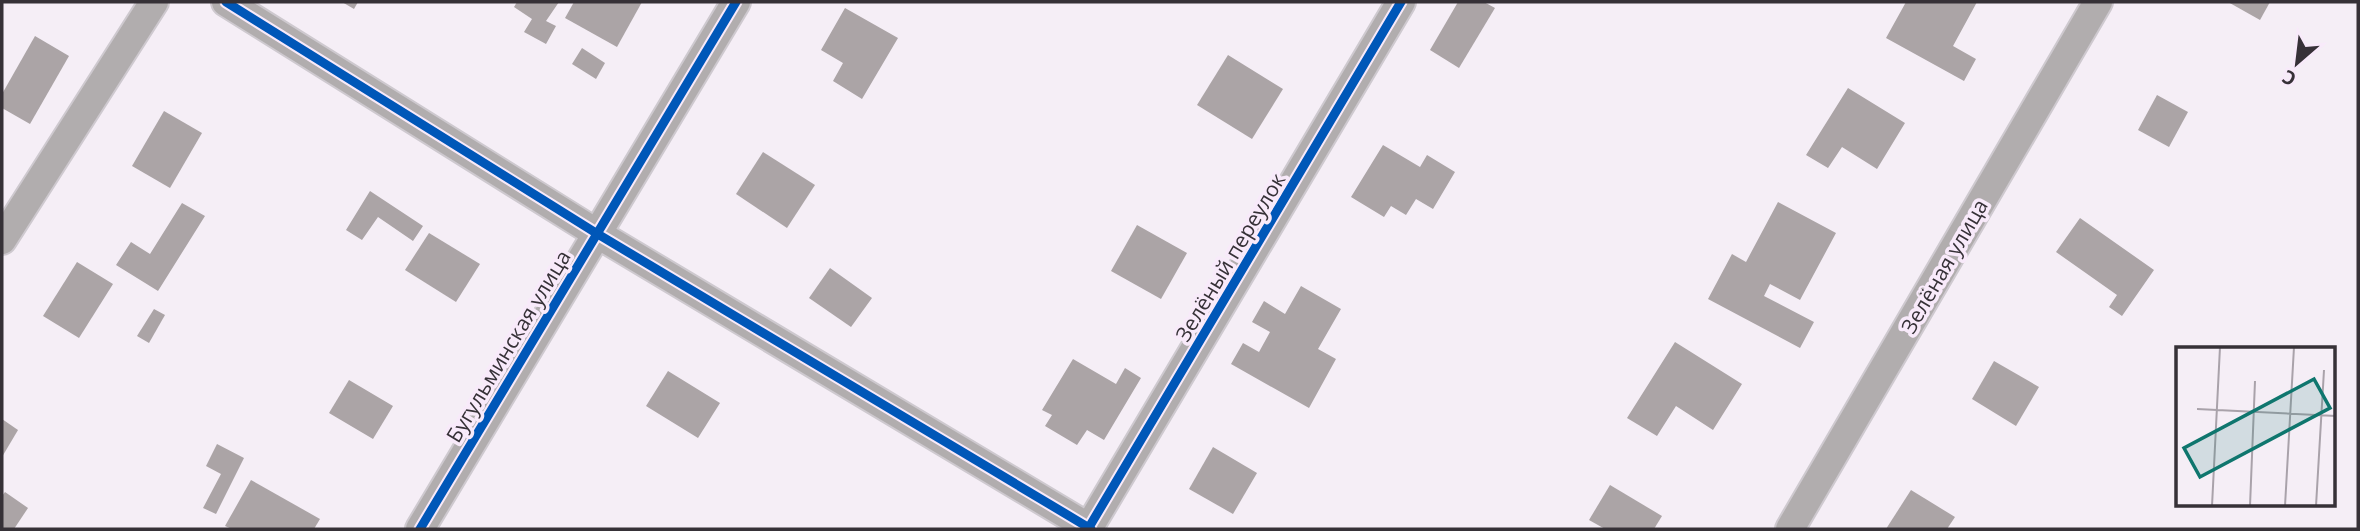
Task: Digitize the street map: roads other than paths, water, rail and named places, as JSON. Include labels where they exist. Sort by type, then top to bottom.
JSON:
[{"type":"street","points":[[2,240],[154,2]]},
{"type":"street","points":[[226,2],[596,233],[1089,529]]},
{"type":"street","name":"Бугульминская улица","points":[[420,529],[736,2]]},
{"type":"street","name":"Зелёный переулок","points":[[1089,529],[1401,2]]},
{"type":"street","name":"Зелёная улица","points":[[1790,529],[2098,2]]}]
